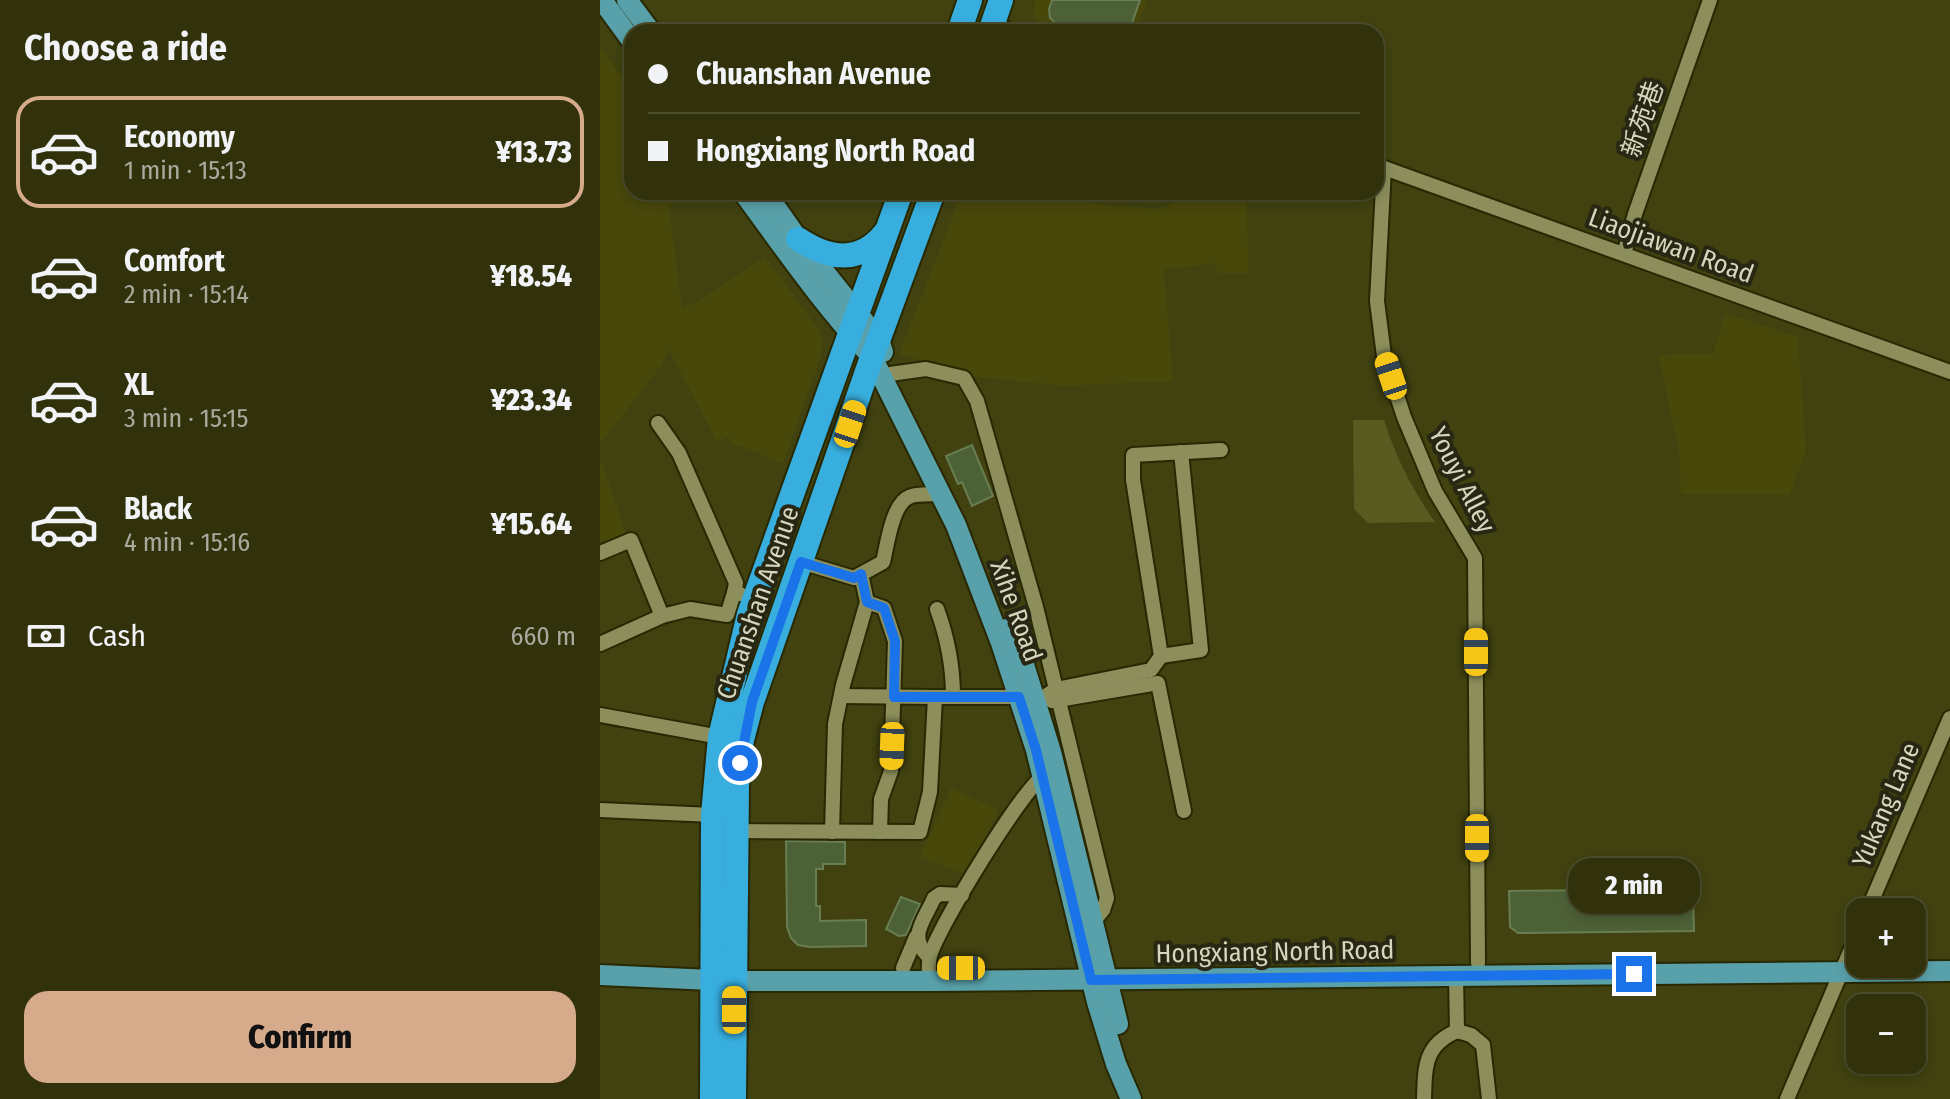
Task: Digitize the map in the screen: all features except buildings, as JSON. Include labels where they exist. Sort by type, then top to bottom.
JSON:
[{"type":"highway","points":[[962,24],[970,0]]},
{"type":"highway","points":[[999,24],[1001,0]]},
{"type":"highway","name":"Chuanshan Avenue","points":[[734,1099],[713,815],[720,737],[745,595],[827,402],[898,200]]},
{"type":"highway","name":"Chuanshan Avenue","points":[[712,1099],[742,740],[752,702],[930,200]]},
{"type":"highway","points":[[795,250],[844,257],[868,250],[889,228]]},
{"type":"main road","points":[[602,0],[624,30]]},
{"type":"main road","points":[[627,0],[645,24]]},
{"type":"main road","name":"Xihe Road","points":[[750,200],[876,348],[895,390],[967,520],[1010,641],[1021,655],[1025,702]]},
{"type":"main road","name":"Xihe Road","points":[[769,200],[795,250]]},
{"type":"main road","points":[[795,250],[834,329],[835,352],[827,402]]},
{"type":"main road","name":"Xihe Road","points":[[876,348],[956,525],[1025,702],[1049,771],[1093,922],[1097,973],[1145,1099]]},
{"type":"main road","name":"Xihe Road","points":[[1049,771],[1116,1064],[1131,1099]]},
{"type":"main road","points":[[1926,958],[1950,958]]},
{"type":"main road","name":"Hongxiang North Road","points":[[600,962],[724,974],[903,968],[1456,976],[1846,963]]},
{"type":"main road","name":"Hongxiang North Road","points":[[1097,973],[1478,963],[1846,963]]},
{"type":"main road","name":"Hongxiang North Road","points":[[600,975],[929,969]]},
{"type":"main road","name":"Hongxiang North Road","points":[[1926,969],[1950,971]]},
{"type":"street","name":"新苑巷","points":[[1624,254],[1635,214],[1710,0]]},
{"type":"street","name":"Liaojiawan Road","points":[[1384,167],[1950,372]]},
{"type":"street","name":"Youyi Alley","points":[[1379,200],[1377,301],[1384,356],[1404,417],[1435,491],[1475,558],[1478,963]]},
{"type":"street","points":[[890,374],[926,369],[964,378],[977,401],[1036,607],[1107,898],[1103,910],[1093,922]]},
{"type":"street","points":[[600,644],[662,616],[701,609],[727,615],[745,595],[736,583],[679,453],[658,423]]},
{"type":"street","points":[[841,696],[953,697],[1025,702],[1151,670],[1161,656],[1133,480],[1133,455],[1221,450]]},
{"type":"street","points":[[1161,656],[1201,650],[1181,452]]},
{"type":"street","points":[[801,562],[854,578],[883,562],[893,518],[904,499],[941,494]]},
{"type":"street","points":[[600,553],[631,540],[662,616]]},
{"type":"street","points":[[832,832],[835,724],[867,602],[861,574]]},
{"type":"street","points":[[867,602],[884,608],[895,641],[891,771],[881,799],[880,832]]},
{"type":"street","points":[[937,609],[948,640],[953,668],[953,697]]},
{"type":"street","points":[[1058,694],[1158,683],[1184,811]]},
{"type":"street","points":[[735,831],[920,832],[930,792],[935,697]]},
{"type":"street","points":[[600,715],[720,737]]},
{"type":"street","name":"Yukang Lane","points":[[1873,898],[1950,718]]},
{"type":"street","points":[[929,969],[962,895],[1027,790],[1049,771]]},
{"type":"street","points":[[600,810],[713,815]]},
{"type":"street","points":[[903,968],[934,898],[940,894],[962,895]]},
{"type":"street","points":[[916,937],[929,969]]},
{"type":"street","points":[[1787,1099],[1846,970]]},
{"type":"street","points":[[1456,976],[1457,1031]]},
{"type":"street","points":[[1424,1099],[1425,1067],[1432,1050],[1440,1038],[1457,1031],[1471,1035],[1483,1045],[1489,1099]]},
{"type":"shaded area","points":[[1036,0],[1147,0],[1139,24],[1039,24],[1033,9]]},
{"type":"shaded area","points":[[600,47],[624,79],[624,200],[681,200],[669,206],[682,308],[698,301],[765,257],[819,330],[822,341],[821,357],[783,463],[731,443],[728,437],[717,442],[669,350],[661,366],[600,444]]},
{"type":"shaded area","points":[[959,200],[1078,200],[1110,206],[1163,209],[1176,200],[1246,200],[1249,273],[1217,273],[1216,263],[1164,270],[1173,381],[1063,386],[971,376],[899,354]]},
{"type":"shaded area","points":[[1726,313],[1798,337],[1806,451],[1790,495],[1681,494],[1679,451],[1658,355],[1713,353]]},
{"type":"shaded area","points":[[1353,420],[1384,420],[1405,473],[1435,522],[1368,523],[1354,509]]},
{"type":"shaded area","points":[[600,458],[626,533],[600,544]]},
{"type":"shaded area","points":[[951,788],[999,810],[966,875],[920,857]]},
{"type":"route","points":[[740,763],[742,740],[752,702],[801,562],[854,578],[861,574],[867,602],[884,608],[895,641],[894,697],[1019,697],[1036,750],[1091,980],[1634,974]]}]
